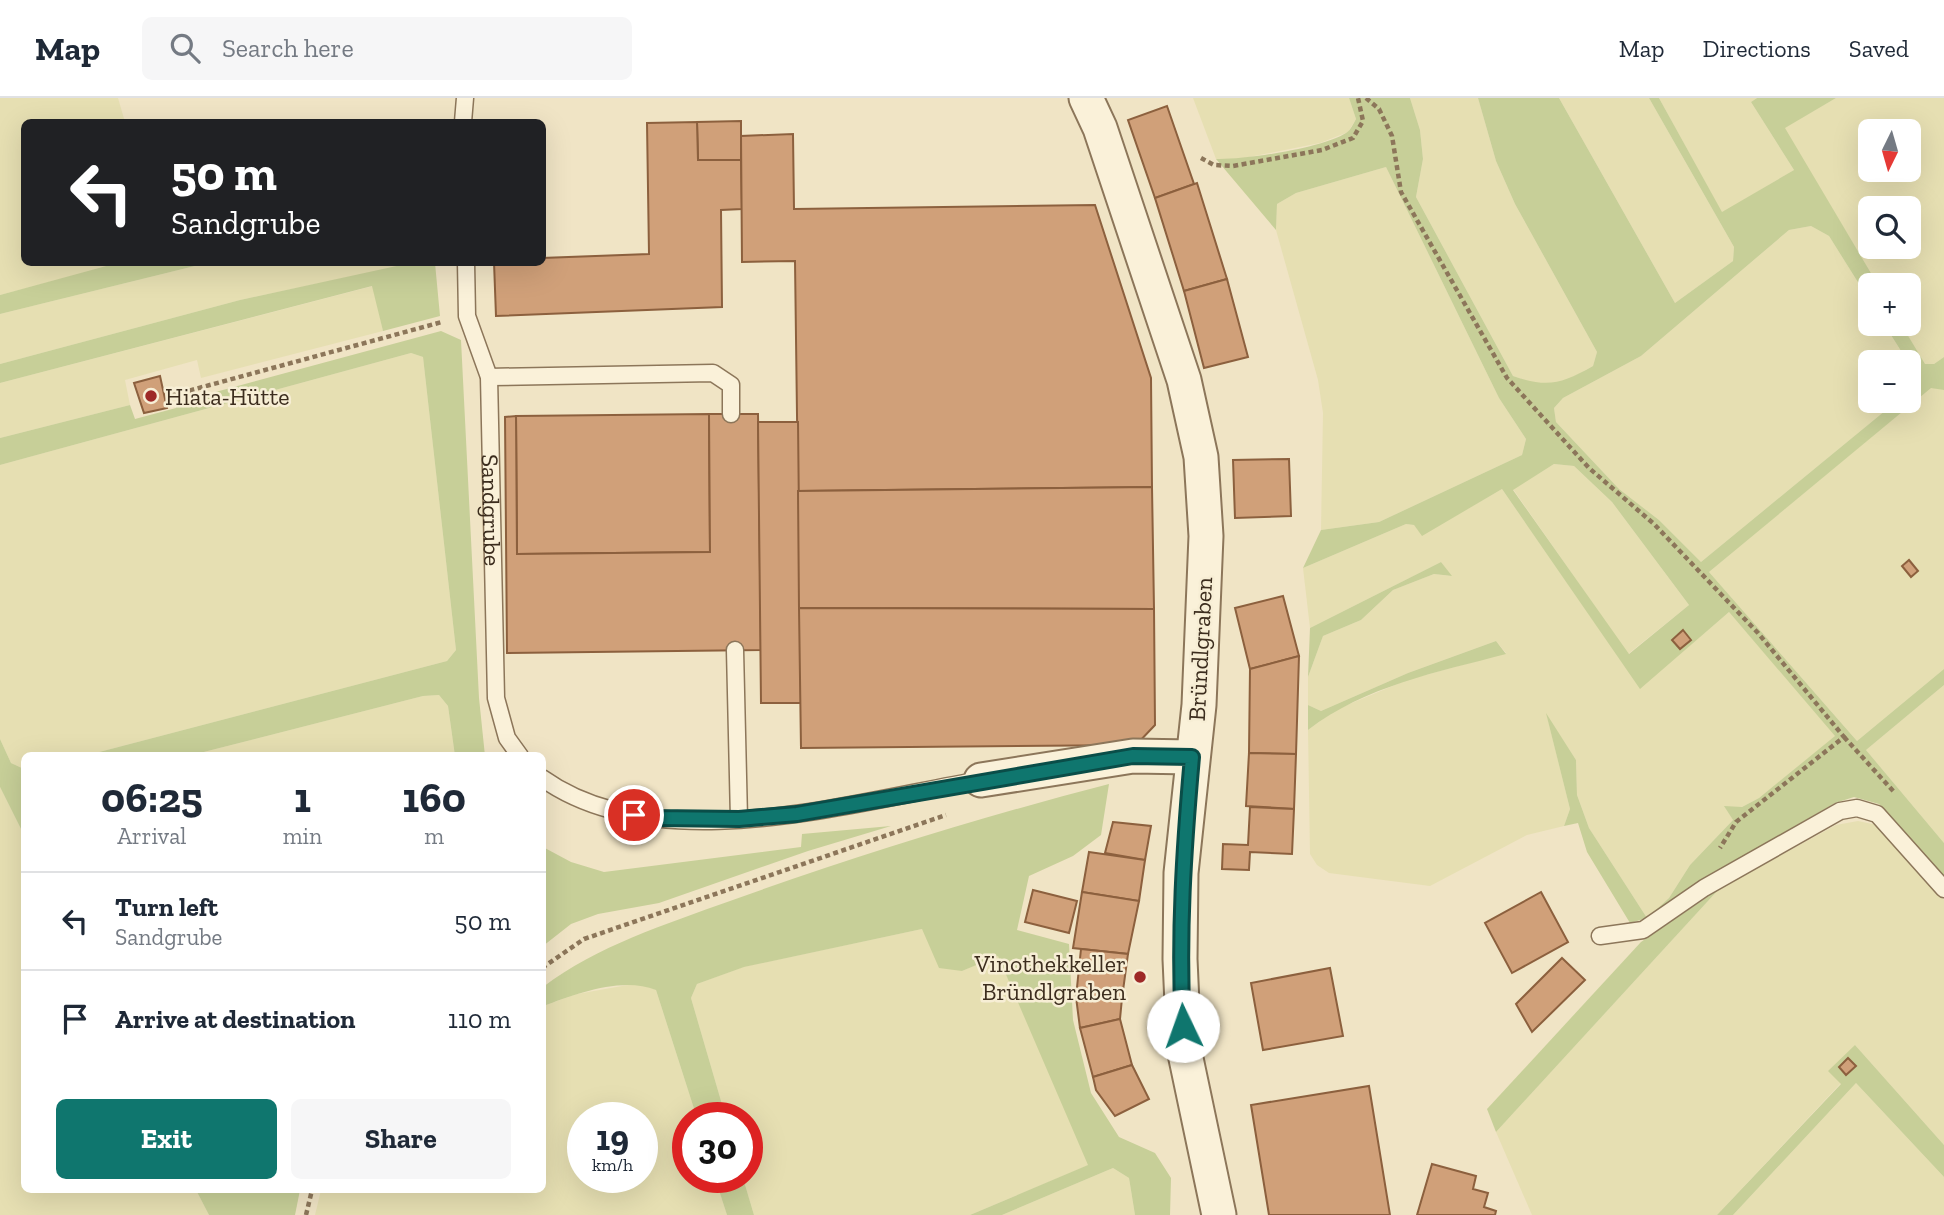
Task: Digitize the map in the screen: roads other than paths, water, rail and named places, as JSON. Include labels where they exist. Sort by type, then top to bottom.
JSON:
[{"type":"street","name":"Bründlgraben","points":[[1086,98],[1100,128],[1184,380],[1201,457],[1206,536],[1199,705],[1181,886],[1180,960],[1184,1049],[1219,1215]]},
{"type":"street","points":[[981,780],[1133,756],[1192,757]]},
{"type":"lane","points":[[463,119],[464,98]]},
{"type":"lane","name":"Sandgrube","points":[[466,266],[467,316],[489,377],[496,698],[507,738],[517,752]]},
{"type":"lane","points":[[489,377],[713,373],[731,385],[731,414]]},
{"type":"lane","points":[[735,650],[739,819]]},
{"type":"lane","points":[[546,781],[565,794],[611,811],[656,818],[739,819],[869,803],[981,780]]},
{"type":"lane","points":[[1600,936],[1643,930],[1704,888],[1840,811],[1857,808],[1877,814],[1944,889]]},
{"type":"place","name":"Hiata-Hütte","points":[[151,396]]},
{"type":"place","name":"Vinothekkeller Bründlgraben","points":[[1140,977]]}]
